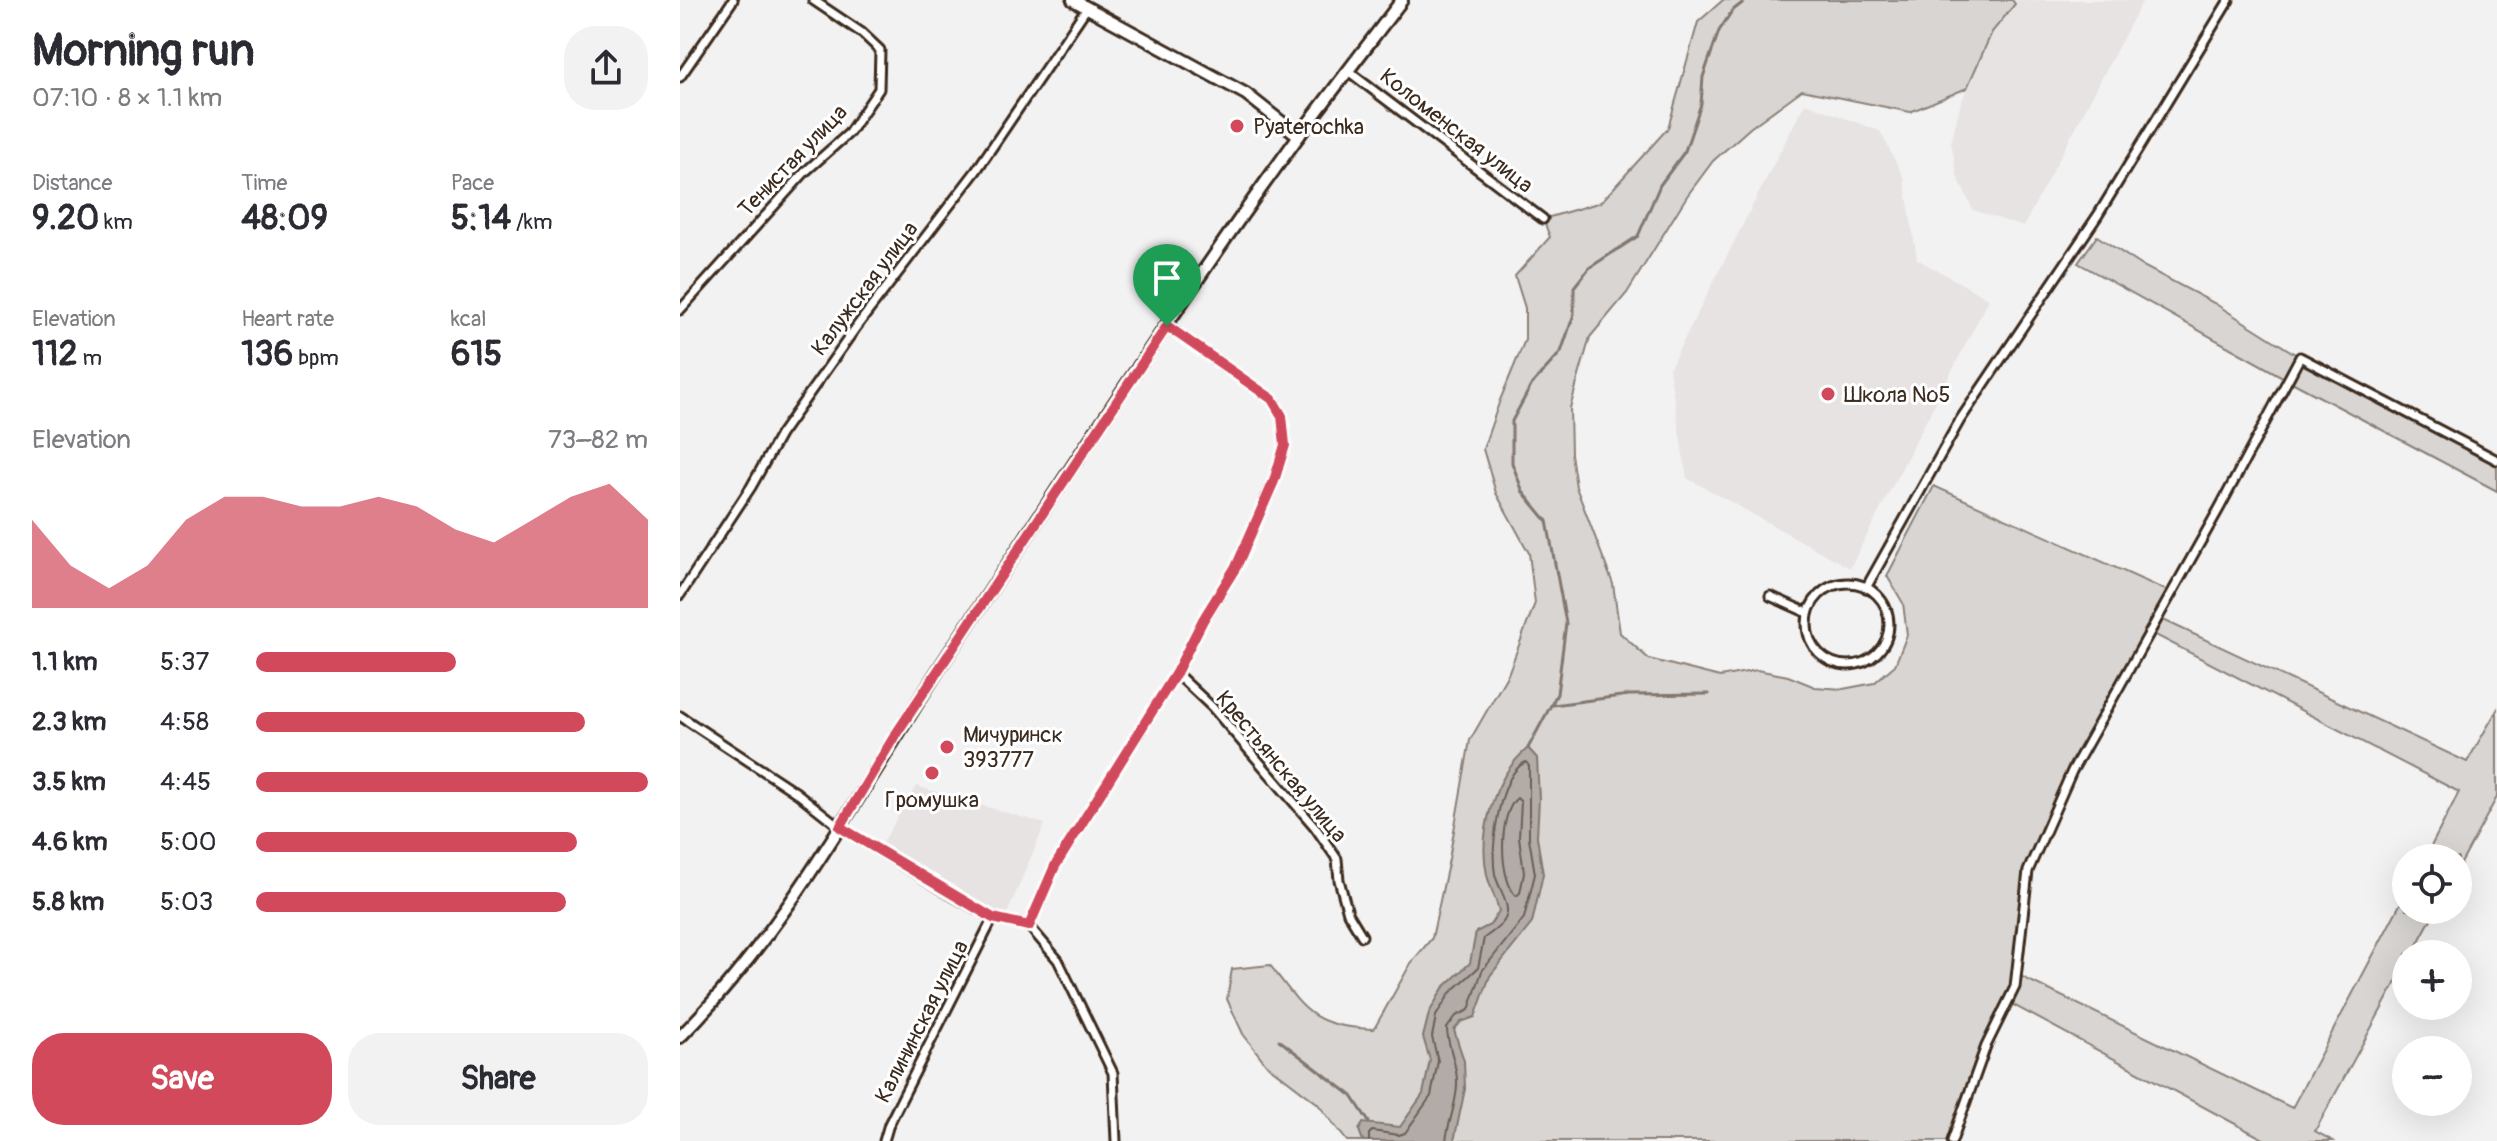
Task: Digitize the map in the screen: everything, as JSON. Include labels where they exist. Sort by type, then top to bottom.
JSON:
[{"type":"street","points":[[680,77],[733,0]]},
{"type":"street","name":"Тенистая улица","points":[[680,310],[805,172],[849,133],[879,89],[880,50],[862,33],[813,0]]},
{"type":"street","points":[[1073,0],[1246,94],[1299,136]]},
{"type":"street","points":[[680,1037],[739,972],[840,827],[894,737],[1167,326],[1299,136],[1402,0]]},
{"type":"street","points":[[1866,588],[1960,420],[2098,215],[2229,0]]},
{"type":"street","name":"Калужская улица","points":[[680,595],[751,487],[780,435],[857,326],[976,171],[1086,9]]},
{"type":"street","name":"Коломенская улица","points":[[1348,71],[1543,219]]},
{"type":"street","points":[[1029,926],[1055,866],[1176,673],[1203,620],[1237,565],[1274,481],[1285,445],[1282,416],[1272,399],[1167,326]]},
{"type":"street","points":[[1952,1141],[1986,1046],[2015,987],[2028,871],[2065,786],[2300,357],[2497,460]]},
{"type":"street","points":[[1853,584],[1866,588],[1883,603],[1888,625],[1882,646],[1865,661],[1843,665],[1822,656],[1809,636],[1808,613],[1815,600],[1832,587],[1853,584]]},
{"type":"street","points":[[1770,596],[1808,613]]},
{"type":"street","name":"Крестьянская улица","points":[[1176,673],[1212,707],[1315,827],[1337,859],[1348,913],[1362,936]]},
{"type":"street","points":[[680,716],[797,793],[840,827],[993,918],[1029,926],[1058,960],[1113,1073],[1116,1141]]},
{"type":"street","name":"Калининская улица","points":[[884,1141],[889,1124],[993,918]]},
{"type":"shaded area","points":[[1723,0],[2012,0],[2015,4],[1992,32],[1967,88],[1910,112],[1802,90],[1750,128],[1713,161],[1687,196],[1627,293],[1590,337],[1570,408],[1571,454],[1576,487],[1613,584],[1620,633],[1649,659],[1720,677],[1757,670],[1788,676],[1815,687],[1843,689],[1874,683],[1895,665],[1907,635],[1903,603],[1887,576],[1934,486],[2172,593],[2159,618],[2467,762],[2497,710],[2497,797],[2472,844],[2432,844],[2459,792],[2150,632],[2072,771],[2028,871],[2016,974],[2292,1108],[2392,919],[2392,924],[2428,924],[2420,940],[2392,940],[2392,990],[2315,1131],[2333,1141],[2267,1141],[2008,1002],[1986,1046],[1952,1141],[1347,1141],[1317,1103],[1266,1064],[1243,1034],[1227,999],[1232,969],[1270,965],[1312,1014],[1336,1024],[1374,1029],[1411,963],[1432,938],[1470,740],[1508,674],[1535,603],[1529,553],[1496,493],[1483,449],[1525,340],[1525,308],[1515,276],[1550,237],[1543,219],[1601,202],[1668,128],[1698,22]]},
{"type":"shaded area","points":[[2012,0],[2143,0],[2023,227],[1973,210],[1957,176],[1951,141],[1961,103],[1975,69],[1992,32],[2015,4]]},
{"type":"shaded area","points":[[1805,103],[1880,131],[1904,178],[1917,259],[1989,299],[1850,568],[1687,478],[1669,369]]},
{"type":"shaded area","points":[[2097,236],[2300,357],[2497,460],[2497,491],[2078,263]]},
{"type":"shaded area","points":[[916,786],[1045,824],[1006,916],[945,885],[882,844]]},
{"type":"water","points":[[1528,748],[1537,758],[1537,837],[1543,874],[1532,923],[1490,976],[1475,1017],[1461,1022],[1454,1030],[1464,1061],[1465,1089],[1454,1141],[1363,1141],[1359,1130],[1363,1123],[1400,1127],[1423,1094],[1430,1060],[1423,1037],[1429,1013],[1443,988],[1470,963],[1476,932],[1490,925],[1499,911],[1487,875],[1487,823],[1491,806],[1506,774]]},
{"type":"waterway","points":[[1528,748],[1557,694],[1566,623],[1547,521],[1523,492],[1512,463],[1512,421],[1532,384],[1561,352],[1574,314],[1574,287],[1589,268],[1638,236],[1660,185],[1685,151],[1701,104],[1703,77],[1719,31],[1732,11],[1746,0]]},
{"type":"waterway","points":[[1553,705],[1629,695],[1709,694]]},
{"type":"waterway","points":[[1279,1040],[1352,1096],[1369,1122]]},
{"type":"place","name":"Pyaterochka","points":[[1237,126]]},
{"type":"place","name":"Школа №5","points":[[1828,394]]},
{"type":"place","name":"Мичуринск 393777","points":[[947,747]]},
{"type":"place","name":"Громушка","points":[[932,773]]},
{"type":"route","points":[[1167,326],[1272,399],[1282,416],[1285,445],[1274,481],[1237,565],[1203,620],[1176,673],[1055,866],[1029,926],[993,918],[840,827],[894,737],[1167,326]]}]
